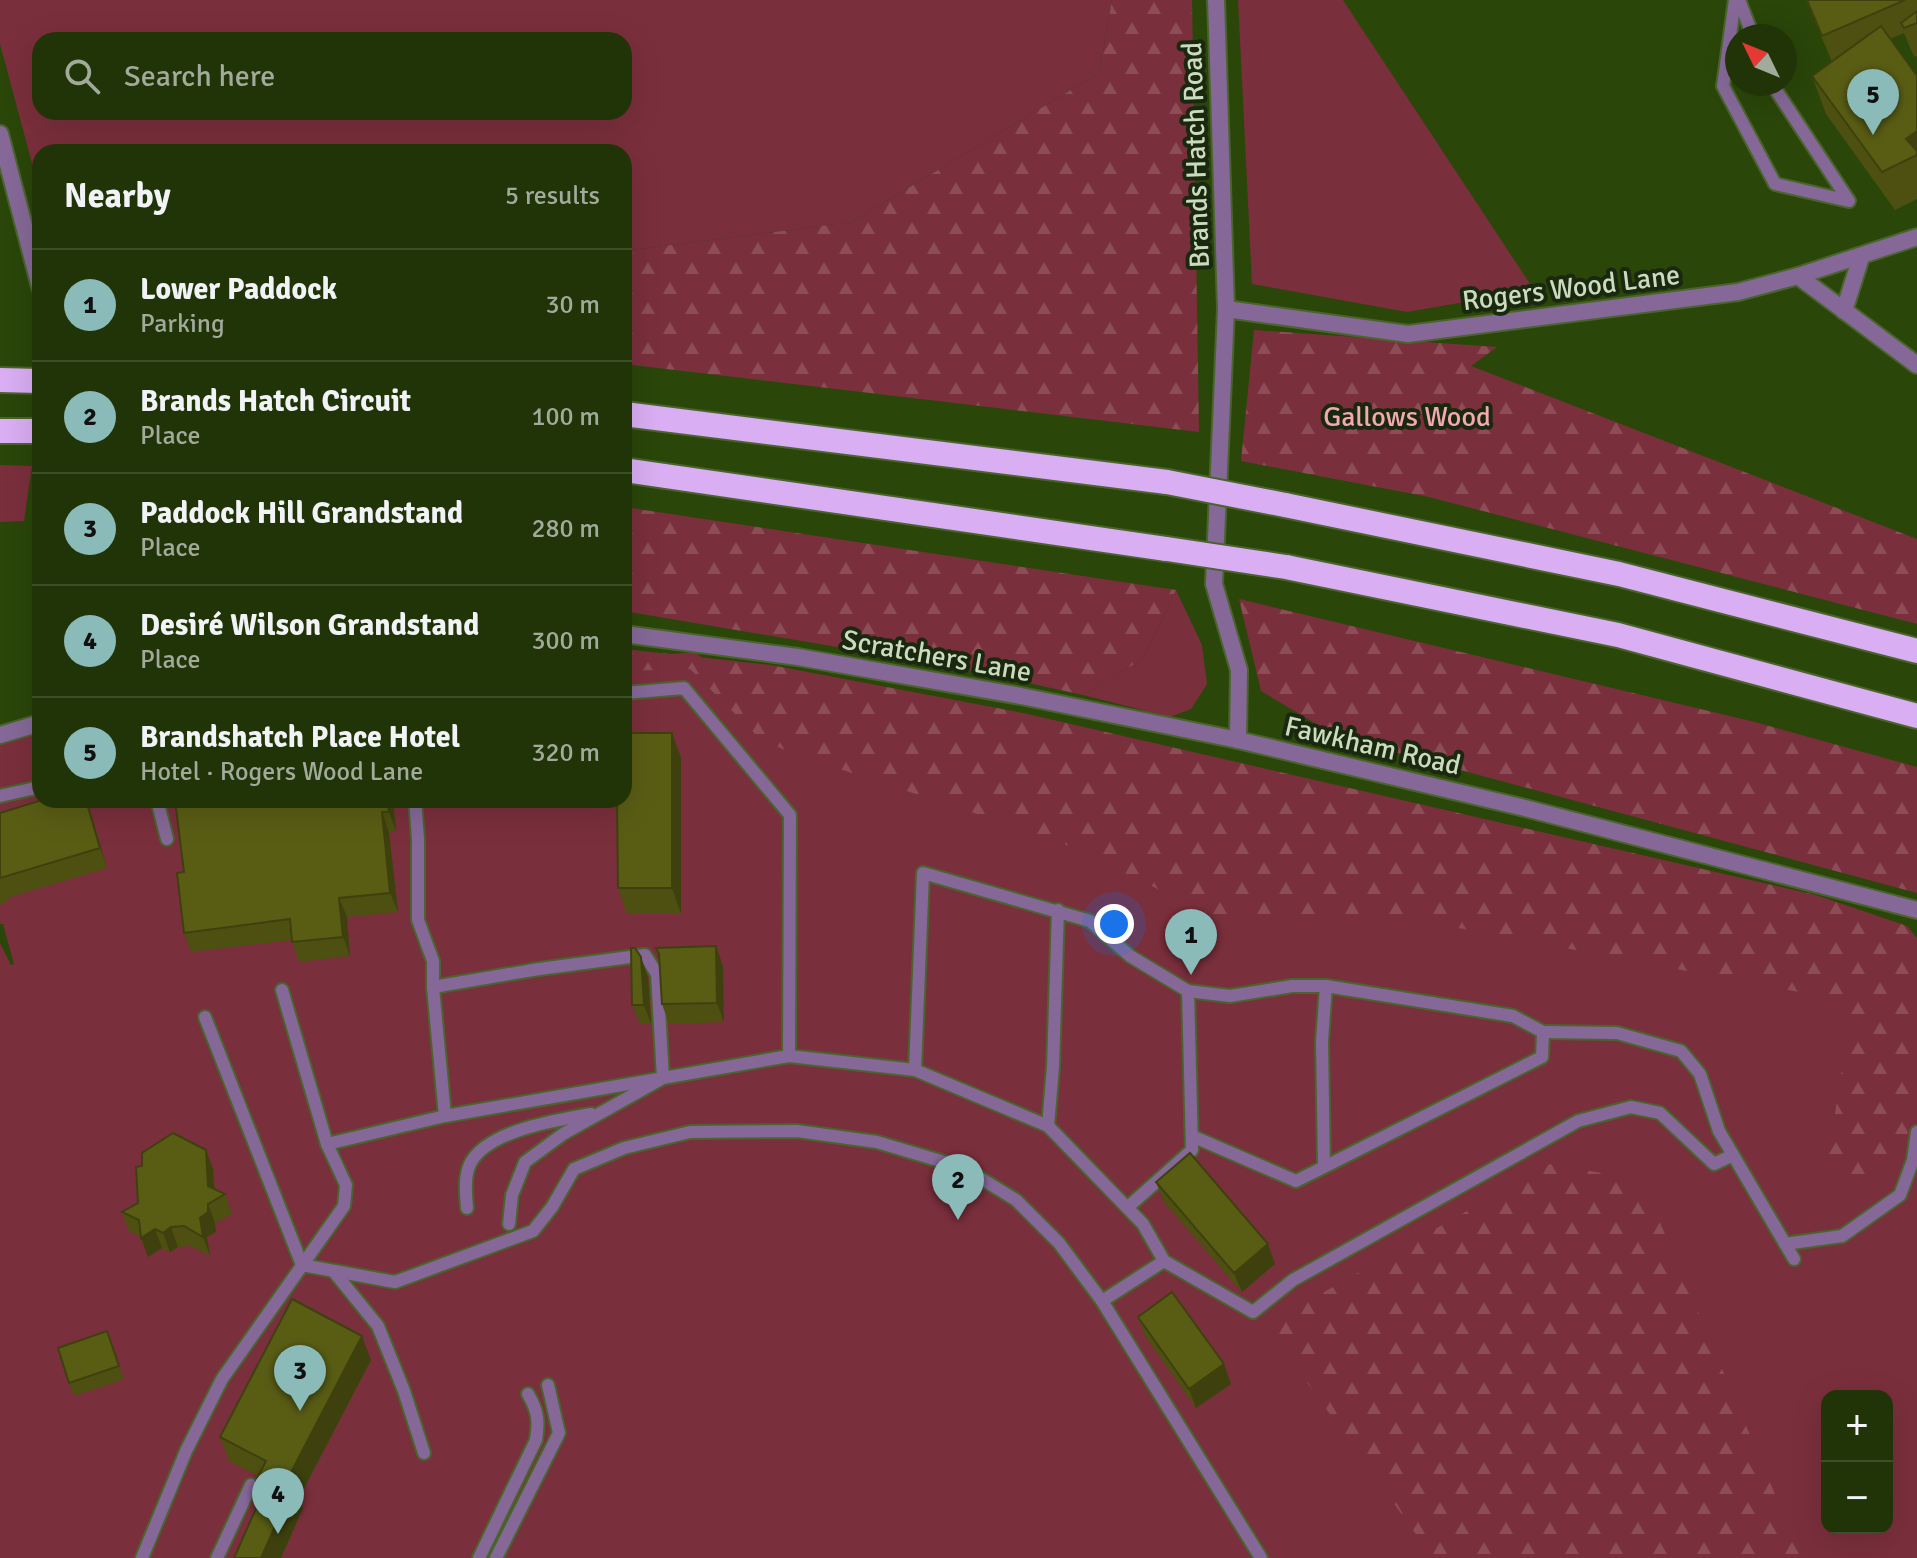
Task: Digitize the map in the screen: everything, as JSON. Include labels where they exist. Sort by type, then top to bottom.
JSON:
[{"type":"highway","points":[[0,380],[32,381]]},
{"type":"highway","points":[[632,415],[1167,482],[1619,574],[1917,651]]},
{"type":"highway","points":[[0,431],[32,431]]},
{"type":"highway","points":[[632,471],[1286,567],[1618,635],[1917,716]]},
{"type":"street","name":"Brands Hatch Road","points":[[1216,0],[1226,309]]},
{"type":"street","points":[[0,134],[32,256]]},
{"type":"street","name":"Rogers Wood Lane","points":[[1226,309],[1408,334],[1738,292],[1861,257],[1917,237]]},
{"type":"street","points":[[1844,311],[1861,257]]},
{"type":"street","points":[[1798,276],[1917,365]]},
{"type":"street","points":[[1226,309],[1214,584],[1239,670],[1238,740]]},
{"type":"street","name":"Scratchers Lane","points":[[632,635],[798,657],[902,675],[1238,740]]},
{"type":"street","points":[[0,735],[32,725]]},
{"type":"street","name":"Fawkham Road","points":[[1238,740],[1521,807],[1917,910]]},
{"type":"lane","points":[[1737,0],[1748,24]]},
{"type":"lane","points":[[1733,24],[1737,0]]},
{"type":"lane","points":[[1728,96],[1775,184],[1849,201],[1780,96]]},
{"type":"lane","points":[[632,692],[684,688],[790,815],[789,1056]]},
{"type":"lane","points":[[0,796],[32,789]]},
{"type":"lane","points":[[159,808],[167,839]]},
{"type":"lane","points":[[416,808],[418,920],[433,961],[445,1116]]},
{"type":"lane","points":[[915,1070],[923,873],[1090,921],[1130,956],[1188,991],[1230,996],[1292,986],[1326,986],[1513,1016],[1543,1032],[1617,1033],[1681,1051],[1700,1074],[1719,1131],[1794,1259]]},
{"type":"lane","points":[[1048,1126],[1058,910]]},
{"type":"lane","points":[[433,987],[645,955],[657,974],[663,1078]]},
{"type":"lane","points":[[1324,1167],[1322,1041],[1326,986]]},
{"type":"lane","points":[[142,1558],[186,1451],[222,1379],[336,1220],[346,1198],[346,1185],[327,1144],[282,990]]},
{"type":"lane","points":[[1128,1207],[1192,1150],[1188,991]]},
{"type":"lane","points":[[205,1017],[302,1265]]},
{"type":"lane","points":[[1192,1136],[1296,1181],[1542,1057],[1543,1032]]},
{"type":"lane","points":[[327,1144],[445,1116],[789,1056],[915,1070],[1048,1126],[1143,1224],[1164,1261],[1253,1312],[1293,1280],[1578,1121],[1631,1107],[1660,1113],[1714,1164],[1733,1155]]},
{"type":"lane","points":[[509,1224],[512,1195],[525,1162],[563,1134],[663,1078]]},
{"type":"lane","points":[[467,1208],[466,1183],[470,1162],[495,1140],[541,1123],[602,1112]]},
{"type":"lane","points":[[302,1265],[395,1282],[533,1231],[552,1207],[574,1169],[624,1148],[690,1132],[797,1131],[877,1142],[964,1168],[1016,1200],[1059,1243],[1102,1301],[1261,1558]]},
{"type":"lane","points":[[1785,1244],[1842,1236],[1900,1195],[1913,1160],[1917,1132]]},
{"type":"lane","points":[[1102,1301],[1164,1261]]},
{"type":"lane","points":[[335,1273],[378,1326],[424,1453]]},
{"type":"lane","points":[[496,1558],[559,1433],[548,1385]]},
{"type":"lane","points":[[479,1558],[536,1440],[539,1421],[528,1394]]},
{"type":"lane","points":[[217,1558],[251,1485]]},
{"type":"green space","points":[[0,0],[1112,0],[1099,73],[852,222],[632,250],[632,144],[32,144],[32,163],[0,44]]},
{"type":"green space","points":[[1112,0],[1192,0],[1199,432],[632,365],[632,250],[852,222],[1099,73]]},
{"type":"green space","points":[[1238,0],[1343,0],[1534,290],[1407,312],[1252,284]]},
{"type":"green space","name":"Gallows Wood","points":[[1254,330],[1497,347],[1471,366],[1917,539],[1917,624],[1429,497],[1241,461]]},
{"type":"green space","points":[[0,465],[32,466],[24,521],[0,522]]},
{"type":"green space","points":[[632,508],[1176,590],[1143,659],[1083,695],[955,667],[632,612]]},
{"type":"green space","points":[[1176,590],[1202,645],[1207,684],[1191,709],[1170,717],[1083,695],[1143,659]]},
{"type":"green space","points":[[1239,599],[1755,722],[1917,767],[1917,893],[1338,737],[1261,691]]},
{"type":"green space","points":[[632,650],[771,665],[1023,713],[1816,895],[1907,926],[1917,938],[1917,1065],[1906,1144],[1855,1186],[1825,1180],[1852,1002],[1416,920],[1220,919],[1056,840],[794,754],[760,739],[690,669],[632,671]]},
{"type":"green space","points":[[695,652],[767,709],[1917,984],[1917,1558],[0,1558],[0,943],[11,965],[14,964],[3,924],[0,924],[0,743],[32,734],[32,808],[632,808],[632,657]]},
{"type":"green space","points":[[1550,1164],[1642,1180],[1802,1558],[1433,1558],[1266,1325]]},
{"type":"building","points":[[1807,0],[1905,0],[1822,36]]},
{"type":"building","points":[[1917,11],[1917,23],[1904,28],[1901,23]]},
{"type":"building","points":[[1881,26],[1917,76],[1917,131],[1906,139],[1917,155],[1882,172],[1812,76]]},
{"type":"building","points":[[632,733],[672,733],[672,888],[618,888],[617,808],[632,808]]},
{"type":"building","points":[[32,803],[32,808],[88,808],[100,848],[0,878],[0,813]]},
{"type":"building","points":[[176,808],[388,808],[389,812],[382,812],[390,893],[339,898],[343,937],[292,942],[290,919],[184,933],[177,873],[184,872]]},
{"type":"building","points":[[716,946],[717,1003],[662,1004],[656,948]]},
{"type":"building","points":[[631,948],[635,948],[641,957],[644,1005],[632,1005]]},
{"type":"building","points":[[173,1133],[206,1150],[208,1186],[225,1194],[208,1204],[208,1212],[200,1218],[203,1237],[184,1226],[171,1227],[163,1233],[155,1229],[141,1238],[139,1220],[122,1212],[138,1203],[136,1167],[142,1166],[142,1153]]},
{"type":"building","points":[[1190,1153],[1268,1244],[1234,1273],[1156,1182]]},
{"type":"building","points":[[1172,1292],[1224,1364],[1189,1389],[1138,1317]]},
{"type":"building","points":[[292,1299],[362,1336],[287,1480],[294,1484],[261,1558],[234,1558],[266,1486],[256,1481],[266,1461],[220,1437]]},
{"type":"building","points":[[107,1331],[119,1366],[69,1383],[58,1348]]},
{"type":"place","name":"Brandshatch Place Hotel","points":[[1873,135]]},
{"type":"place","name":"Lower Paddock","points":[[1191,975]]},
{"type":"place","name":"Brands Hatch Circuit","points":[[958,1220]]},
{"type":"place","name":"Paddock Hill Grandstand","points":[[300,1411]]},
{"type":"place","name":"Desiré Wilson Grandstand","points":[[278,1534]]}]
